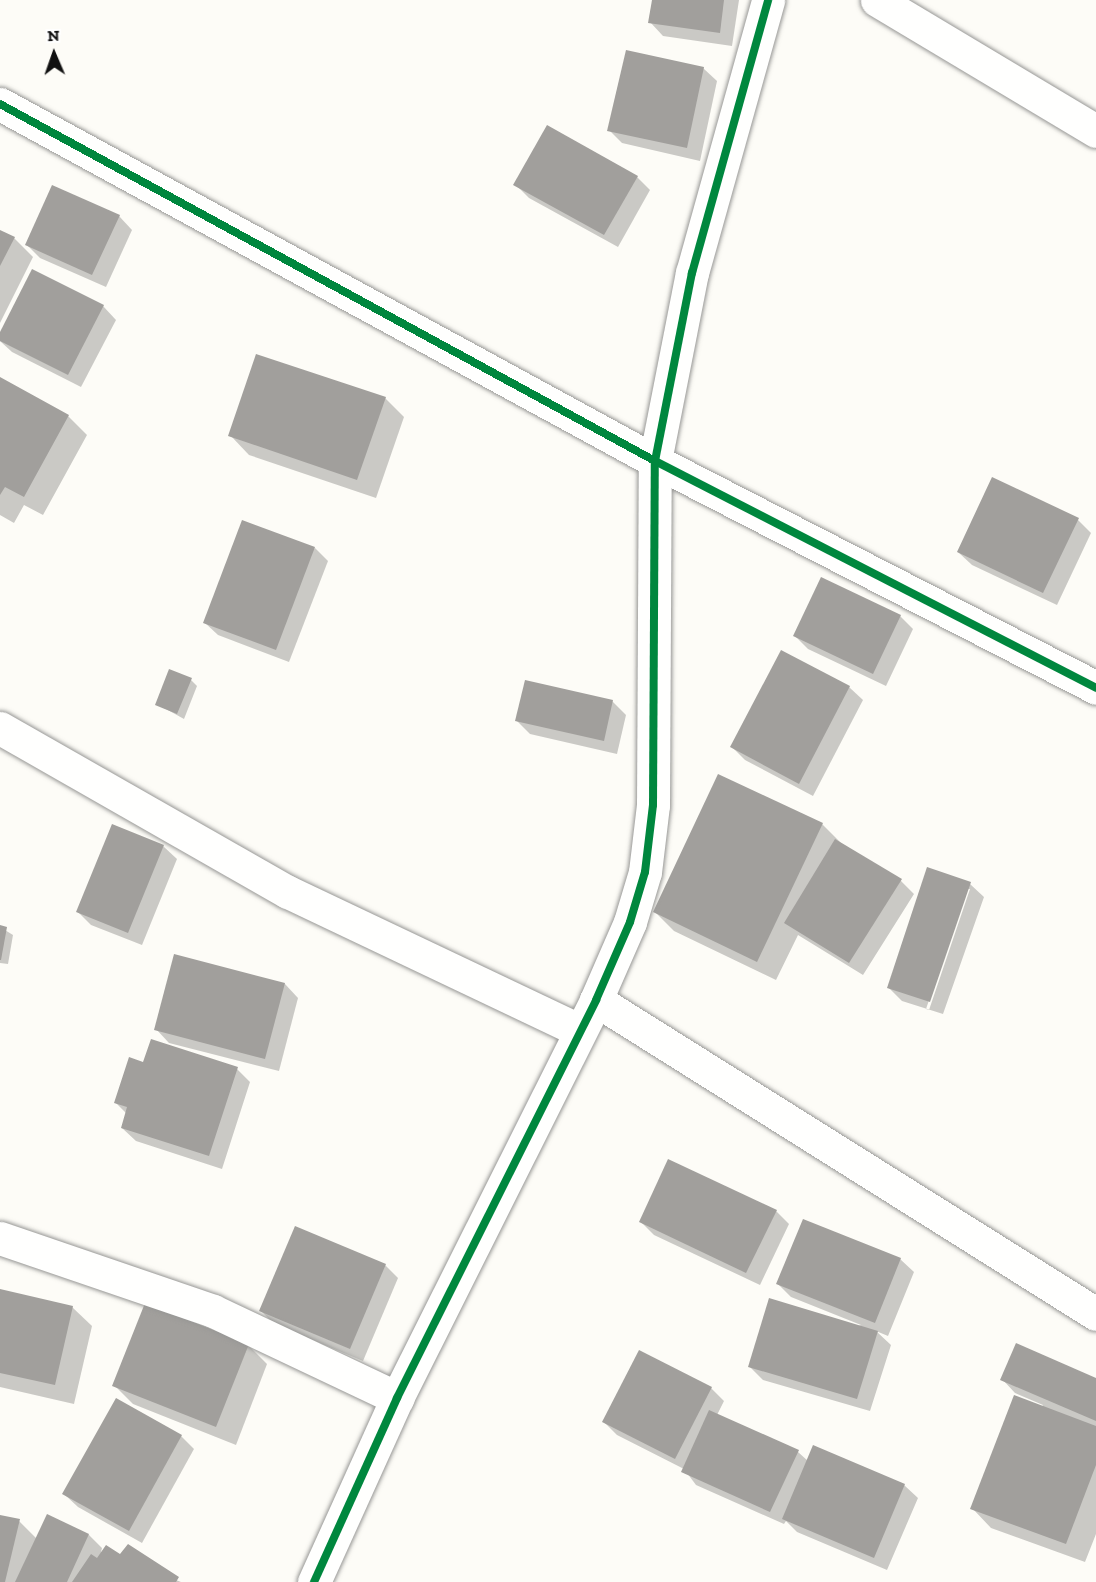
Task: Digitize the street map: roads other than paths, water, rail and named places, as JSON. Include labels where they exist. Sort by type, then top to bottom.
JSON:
[{"type":"street","points":[[314,1582],[397,1398],[596,1000],[630,922],[645,873],[653,805],[655,461],[692,273],[768,0]]},
{"type":"street","points":[[877,0],[1096,130]]},
{"type":"street","points":[[0,104],[655,461],[1096,688]]},
{"type":"street","points":[[0,728],[288,892],[579,1030]]},
{"type":"street","points":[[596,1000],[1096,1314]]},
{"type":"street","points":[[0,1238],[213,1311],[397,1398]]}]
